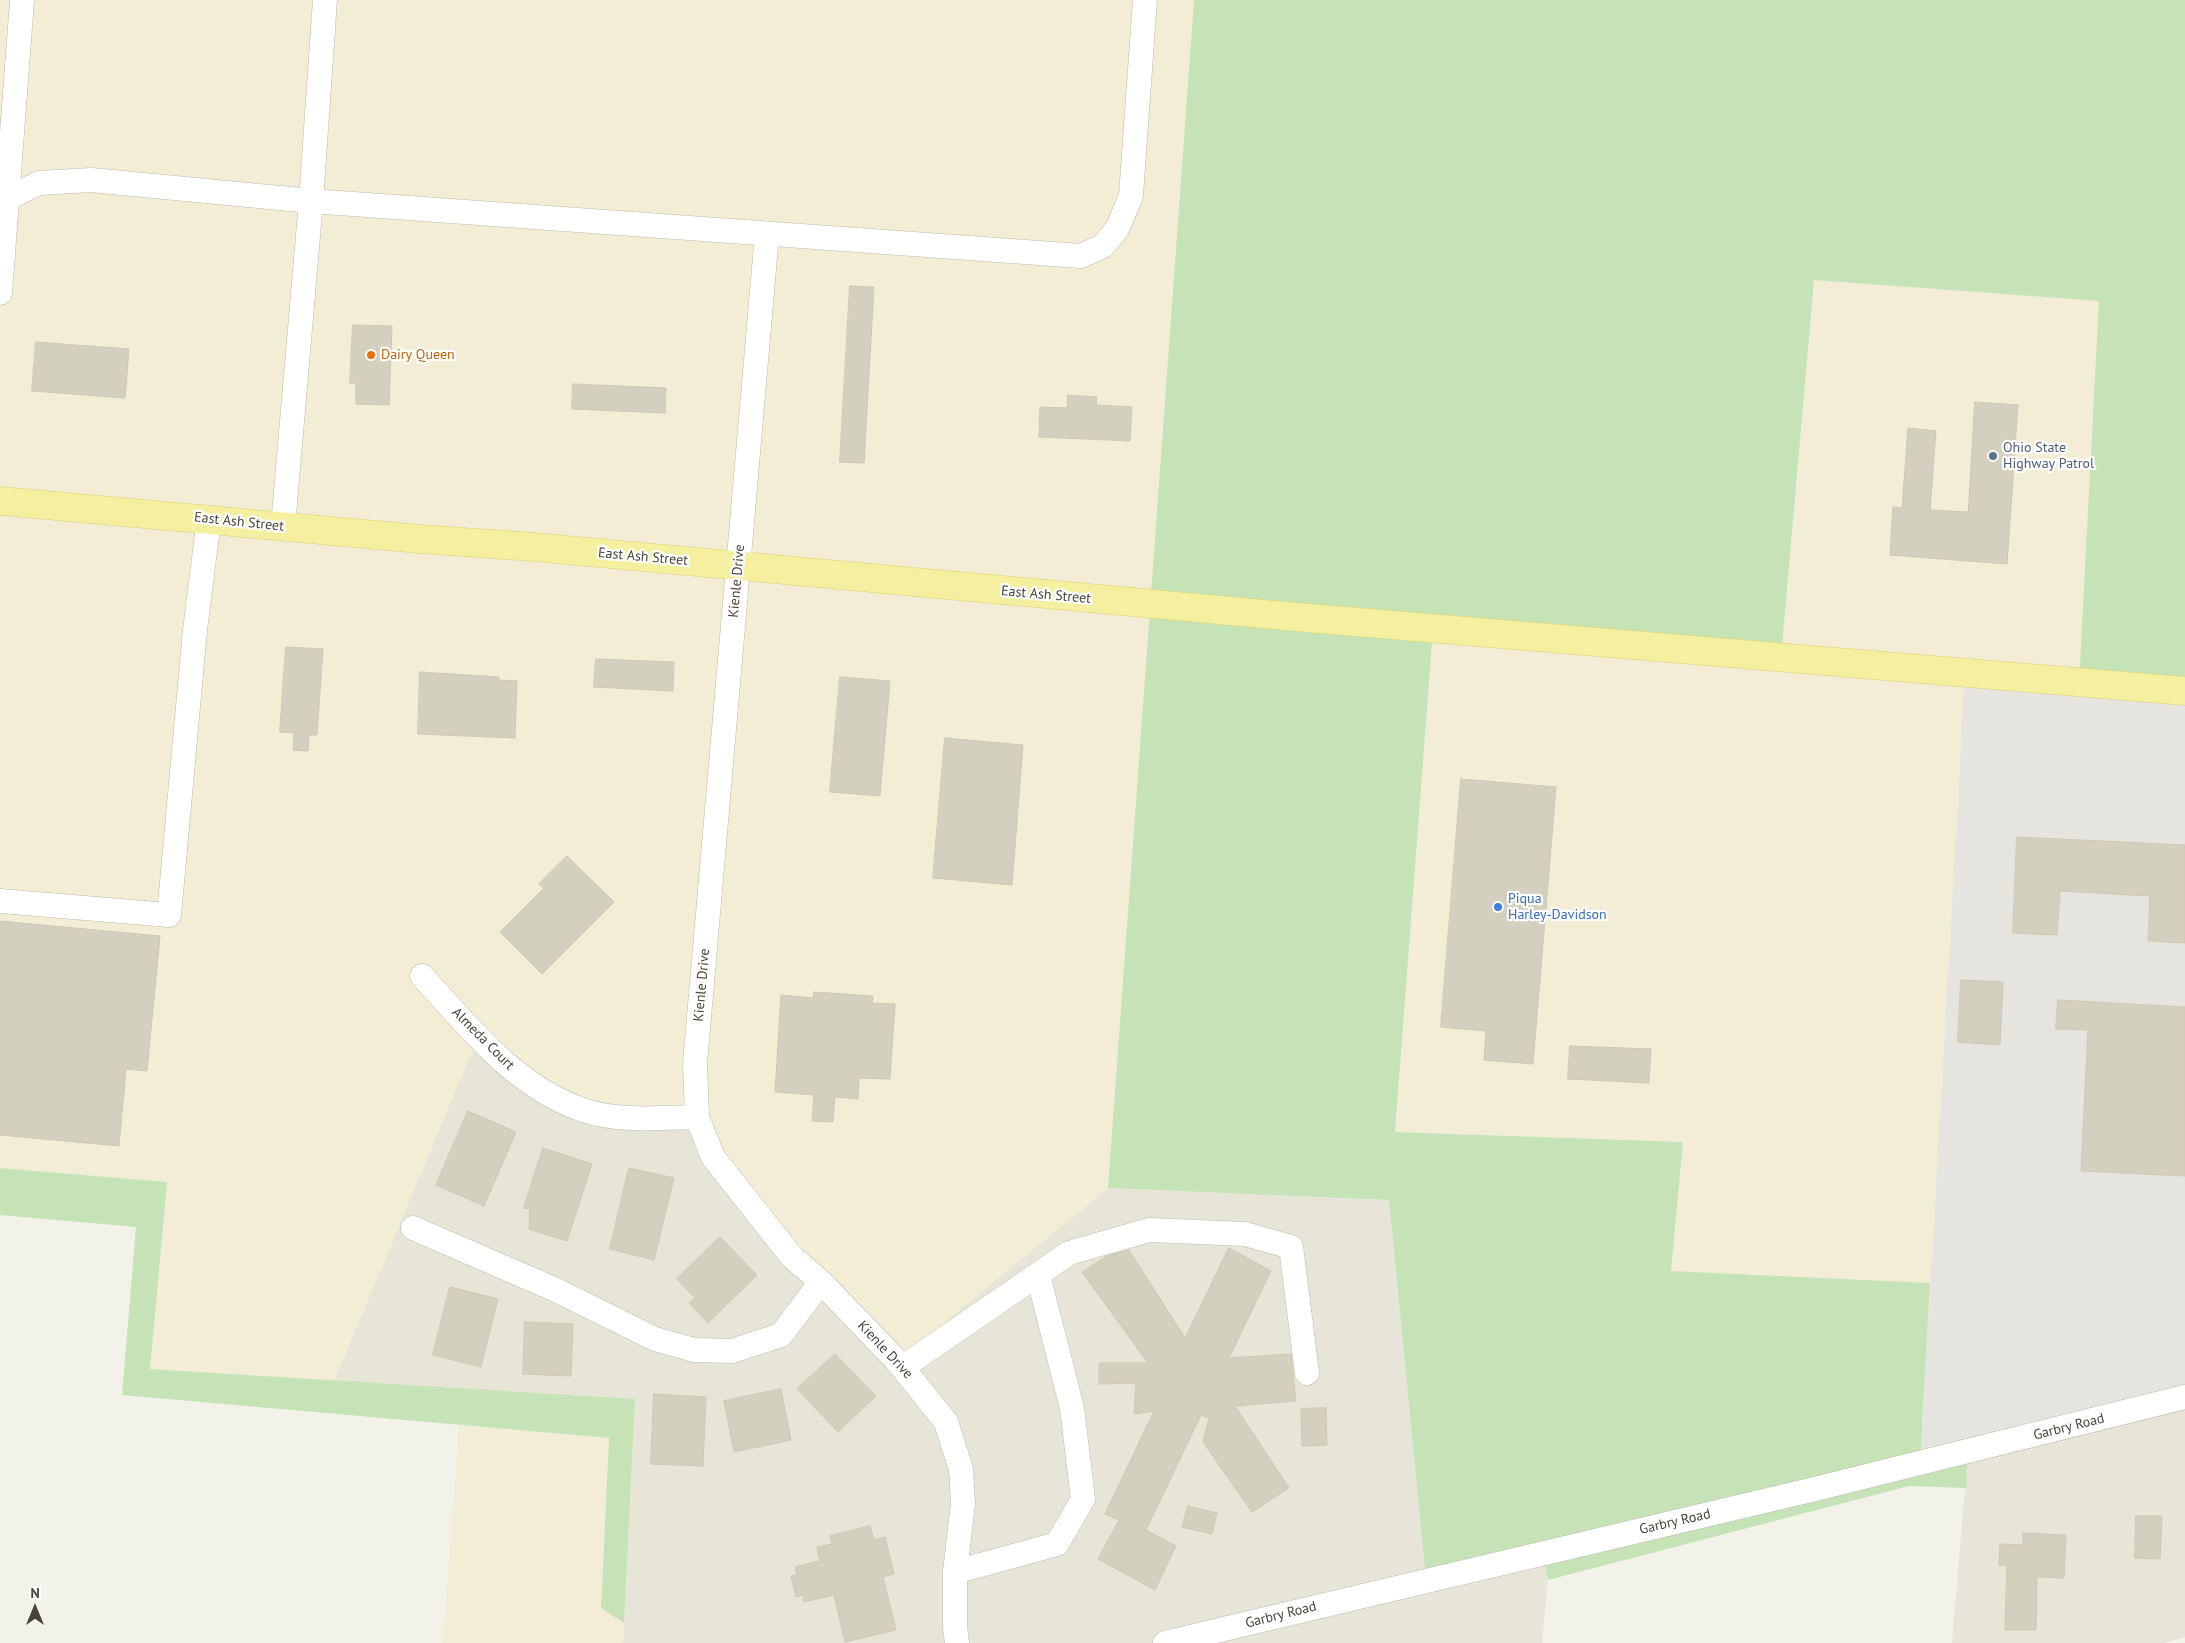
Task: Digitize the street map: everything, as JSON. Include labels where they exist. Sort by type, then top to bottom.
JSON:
[{"type":"main road","name":"East Ash Street","points":[[0,501],[739,565],[1285,616],[2185,692]]},
{"type":"street","points":[[0,293],[4,200],[22,0]]},
{"type":"street","points":[[283,526],[311,202],[325,0]]},
{"type":"street","points":[[4,200],[39,183],[91,180],[311,202],[1081,256],[1102,246],[1117,230],[1131,196],[1144,0]]},
{"type":"street","name":"Kienle Drive","points":[[767,234],[695,1063],[696,1117],[713,1157],[792,1257],[821,1282],[904,1367],[946,1422],[961,1469],[963,1503],[955,1572],[954,1626],[957,1643]]},
{"type":"street","points":[[0,901],[169,915],[195,630],[209,519]]},
{"type":"street","name":"Almeda Court","points":[[422,976],[495,1055],[536,1088],[584,1110],[629,1118],[696,1117]]},
{"type":"street","points":[[413,1228],[556,1290],[655,1339],[694,1350],[732,1351],[781,1335],[821,1282]]},
{"type":"street","points":[[904,1367],[1068,1253],[1149,1230],[1245,1234],[1291,1247],[1307,1373]]},
{"type":"street","points":[[955,1572],[1057,1544],[1083,1499],[1072,1408],[1038,1275]]},
{"type":"street","name":"Garbry Road","points":[[1164,1643],[1815,1489],[2185,1397]]},
{"type":"shaded area","points":[[0,0],[1194,0],[1108,1188],[897,1361],[821,1282],[697,1117],[584,1111],[478,1037],[334,1381],[150,1369],[166,1182],[0,1168]]},
{"type":"shaded area","points":[[1814,280],[2100,301],[2079,683],[1965,674],[1930,1283],[1671,1271],[1683,1142],[1395,1132],[1433,628],[1781,658]]},
{"type":"shaded area","points":[[1965,674],[2185,691],[2185,1397],[1920,1464]]},
{"type":"shaded area","points":[[478,1036],[697,1117],[897,1361],[1108,1188],[1389,1200],[1426,1580],[1542,1553],[1548,1580],[1542,1643],[623,1643],[635,1399],[334,1381]]},
{"type":"shaded area","points":[[2185,1397],[2185,1637],[2163,1643],[1952,1643],[1968,1452]]},
{"type":"shaded area","points":[[459,1425],[609,1438],[601,1608],[624,1623],[623,1643],[443,1643]]},
{"type":"green space","points":[[1194,0],[2185,0],[2185,691],[2079,683],[2099,301],[1814,280],[1781,658],[1433,629],[1395,1132],[1683,1142],[1671,1271],[1930,1283],[1920,1463],[1968,1452],[1966,1488],[1909,1486],[1548,1580],[1542,1553],[1426,1580],[1389,1200],[1108,1188]]},
{"type":"green space","points":[[0,1168],[167,1182],[150,1369],[635,1399],[624,1623],[601,1608],[609,1438],[122,1395],[136,1227],[0,1215]]},
{"type":"building","points":[[850,286],[874,287],[864,463],[840,462]]},
{"type":"building","name":"Dairy Queen","points":[[353,325],[392,326],[389,405],[356,404],[356,383],[350,383]]},
{"type":"building","points":[[36,342],[129,349],[125,398],[32,391]]},
{"type":"building","points":[[573,384],[666,388],[665,413],[572,409]]},
{"type":"building","points":[[1068,395],[1097,397],[1096,405],[1132,407],[1130,441],[1039,437],[1040,407],[1067,408]]},
{"type":"building","name":"Ohio State Highway Patrol","points":[[1975,402],[2018,405],[2007,564],[1890,555],[1893,507],[1902,508],[1908,428],[1936,431],[1930,510],[1968,512]]},
{"type":"building","points":[[286,647],[323,649],[317,735],[309,735],[308,751],[293,750],[294,733],[280,732]]},
{"type":"building","points":[[596,659],[674,662],[673,691],[594,687]]},
{"type":"building","points":[[420,672],[499,677],[499,680],[517,681],[515,738],[418,734]]},
{"type":"building","points":[[840,677],[890,681],[880,796],[830,792]]},
{"type":"building","points":[[945,738],[1023,745],[1012,885],[933,878]]},
{"type":"building","name":"Piqua Harley-Davidson","points":[[1461,779],[1556,787],[1533,1064],[1484,1060],[1486,1031],[1441,1027]]},
{"type":"building","points":[[2017,837],[2185,845],[2185,943],[2148,941],[2150,896],[2060,891],[2057,935],[2013,933]]},
{"type":"building","points":[[567,856],[614,902],[542,974],[500,932],[544,888],[539,884]]},
{"type":"building","points":[[0,921],[160,936],[147,1071],[126,1069],[119,1146],[0,1135]]},
{"type":"building","points":[[1961,980],[2003,982],[2000,1045],[1958,1042]]},
{"type":"building","points":[[814,992],[873,996],[872,1003],[895,1004],[890,1079],[859,1078],[858,1099],[835,1097],[833,1122],[812,1121],[814,1095],[775,1092],[781,995],[813,998]]},
{"type":"building","points":[[2058,1000],[2185,1007],[2185,1176],[2081,1171],[2088,1030],[2056,1029]]},
{"type":"building","points":[[1570,1046],[1651,1049],[1649,1083],[1568,1079]]},
{"type":"building","points":[[468,1111],[516,1132],[484,1206],[436,1185]]},
{"type":"building","points":[[543,1148],[592,1164],[567,1241],[529,1229],[530,1209],[524,1208]]},
{"type":"building","points":[[629,1168],[674,1178],[654,1260],[610,1249]]},
{"type":"building","points":[[720,1237],[757,1275],[708,1323],[689,1303],[695,1298],[677,1279]]},
{"type":"building","points":[[1229,1248],[1271,1271],[1229,1358],[1291,1354],[1296,1401],[1235,1406],[1289,1488],[1252,1512],[1203,1442],[1209,1418],[1201,1415],[1146,1530],[1176,1546],[1155,1590],[1098,1559],[1119,1520],[1105,1514],[1154,1411],[1134,1414],[1136,1383],[1099,1384],[1099,1363],[1148,1363],[1082,1272],[1107,1256],[1129,1250],[1185,1338]]},
{"type":"building","points":[[450,1287],[498,1299],[481,1367],[433,1355]]},
{"type":"building","points":[[525,1322],[573,1324],[571,1376],[523,1374]]},
{"type":"building","points":[[835,1354],[876,1396],[838,1432],[797,1389]]},
{"type":"building","points":[[781,1389],[791,1440],[734,1452],[724,1401]]},
{"type":"building","points":[[654,1394],[706,1397],[703,1466],[651,1464]]},
{"type":"building","points":[[1326,1408],[1327,1445],[1302,1446],[1301,1409]]},
{"type":"building","points":[[1188,1506],[1217,1513],[1212,1534],[1182,1527]]},
{"type":"building","points":[[2136,1516],[2162,1516],[2160,1559],[2135,1558]]},
{"type":"building","points":[[870,1526],[874,1540],[885,1537],[894,1574],[883,1577],[896,1630],[845,1642],[834,1595],[804,1602],[803,1595],[796,1597],[791,1576],[797,1575],[795,1567],[820,1561],[817,1547],[832,1544],[830,1536]]},
{"type":"building","points":[[2023,1533],[2066,1535],[2064,1578],[2037,1577],[2036,1630],[2005,1630],[2007,1565],[1999,1565],[2000,1544],[2023,1545]]},
{"type":"place","name":"Dairy Queen","points":[[371,355]]},
{"type":"place","name":"Ohio State Highway Patrol","points":[[1993,456]]},
{"type":"place","name":"Piqua Harley-Davidson","points":[[1498,907]]}]
